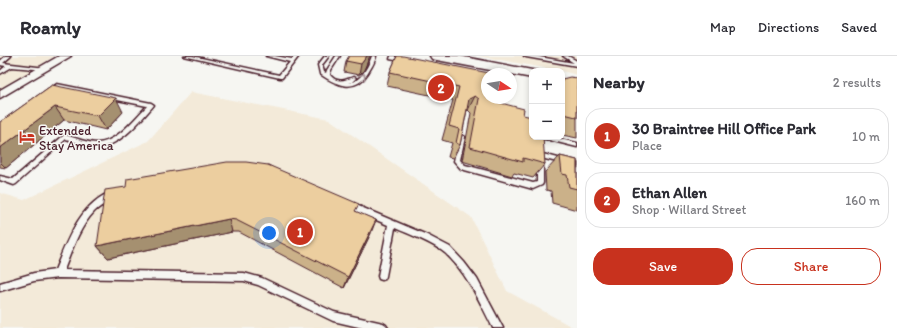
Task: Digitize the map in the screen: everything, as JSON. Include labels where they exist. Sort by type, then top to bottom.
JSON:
[{"type":"main road","points":[[447,57],[489,68]]},
{"type":"main road","points":[[517,73],[529,74]]},
{"type":"street","points":[[0,102],[66,56]]},
{"type":"street","points":[[0,95],[46,69]]},
{"type":"lane","points":[[0,63],[9,56]]},
{"type":"lane","points":[[186,56],[280,77],[297,56]]},
{"type":"lane","points":[[268,56],[293,61]]},
{"type":"lane","points":[[327,56],[320,65],[322,73],[348,85],[359,82],[365,75],[374,56]]},
{"type":"lane","points":[[330,78],[328,75],[329,70],[338,56]]},
{"type":"lane","points":[[393,56],[392,58],[414,63]]},
{"type":"lane","points":[[526,56],[577,64]]},
{"type":"lane","points":[[565,56],[577,64]]},
{"type":"lane","points":[[0,63],[46,69]]},
{"type":"lane","points":[[0,73],[11,65]]},
{"type":"lane","points":[[339,82],[350,81],[354,78]]},
{"type":"lane","points":[[0,178],[14,182],[65,137],[97,145],[113,141],[151,105],[57,86],[45,95]]},
{"type":"lane","points":[[463,128],[457,162],[463,167],[526,186],[536,186],[540,181],[539,146],[577,165]]},
{"type":"lane","points":[[554,140],[577,146]]},
{"type":"lane","points":[[58,274],[88,212],[102,200],[120,191]]},
{"type":"lane","points":[[342,202],[436,243],[452,254],[474,282],[498,328]]},
{"type":"lane","points":[[382,276],[392,223]]},
{"type":"lane","points":[[0,287],[34,277],[58,274],[244,277],[259,281],[334,316],[383,328]]},
{"type":"shaded area","points":[[0,56],[55,56],[0,90]]},
{"type":"shaded area","points":[[478,56],[577,56],[577,75],[565,72],[565,68],[545,68]]},
{"type":"shaded area","points":[[191,92],[329,119],[471,217],[507,291],[574,328],[0,328],[0,193],[24,200],[148,141]]},
{"type":"building","points":[[349,56],[367,56],[361,64],[346,61]]},
{"type":"building","points":[[397,56],[481,71],[481,104],[505,104],[524,109],[523,115],[529,116],[529,140],[543,140],[545,164],[523,158],[523,162],[470,147],[479,99],[475,96],[469,99],[460,145],[456,143],[459,129],[449,126],[459,87],[390,72]]},
{"type":"building","points":[[565,78],[577,78],[577,118],[565,114]]},
{"type":"building","points":[[52,85],[116,98],[98,116],[55,107],[0,148],[0,122]]},
{"type":"building","points":[[560,156],[577,160],[577,189],[569,187],[567,175],[562,174]]},
{"type":"building","points":[[227,162],[246,162],[268,165],[359,204],[355,211],[376,220],[348,277],[236,220],[229,219],[97,246],[105,190],[126,187],[127,179]]},
{"type":"place","name":"Ethan Allen","points":[[441,88]]},
{"type":"place","name":"Extended Stay America","points":[[27,137]]},
{"type":"place","name":"30 Braintree Hill Office Park","points":[[300,232]]}]
